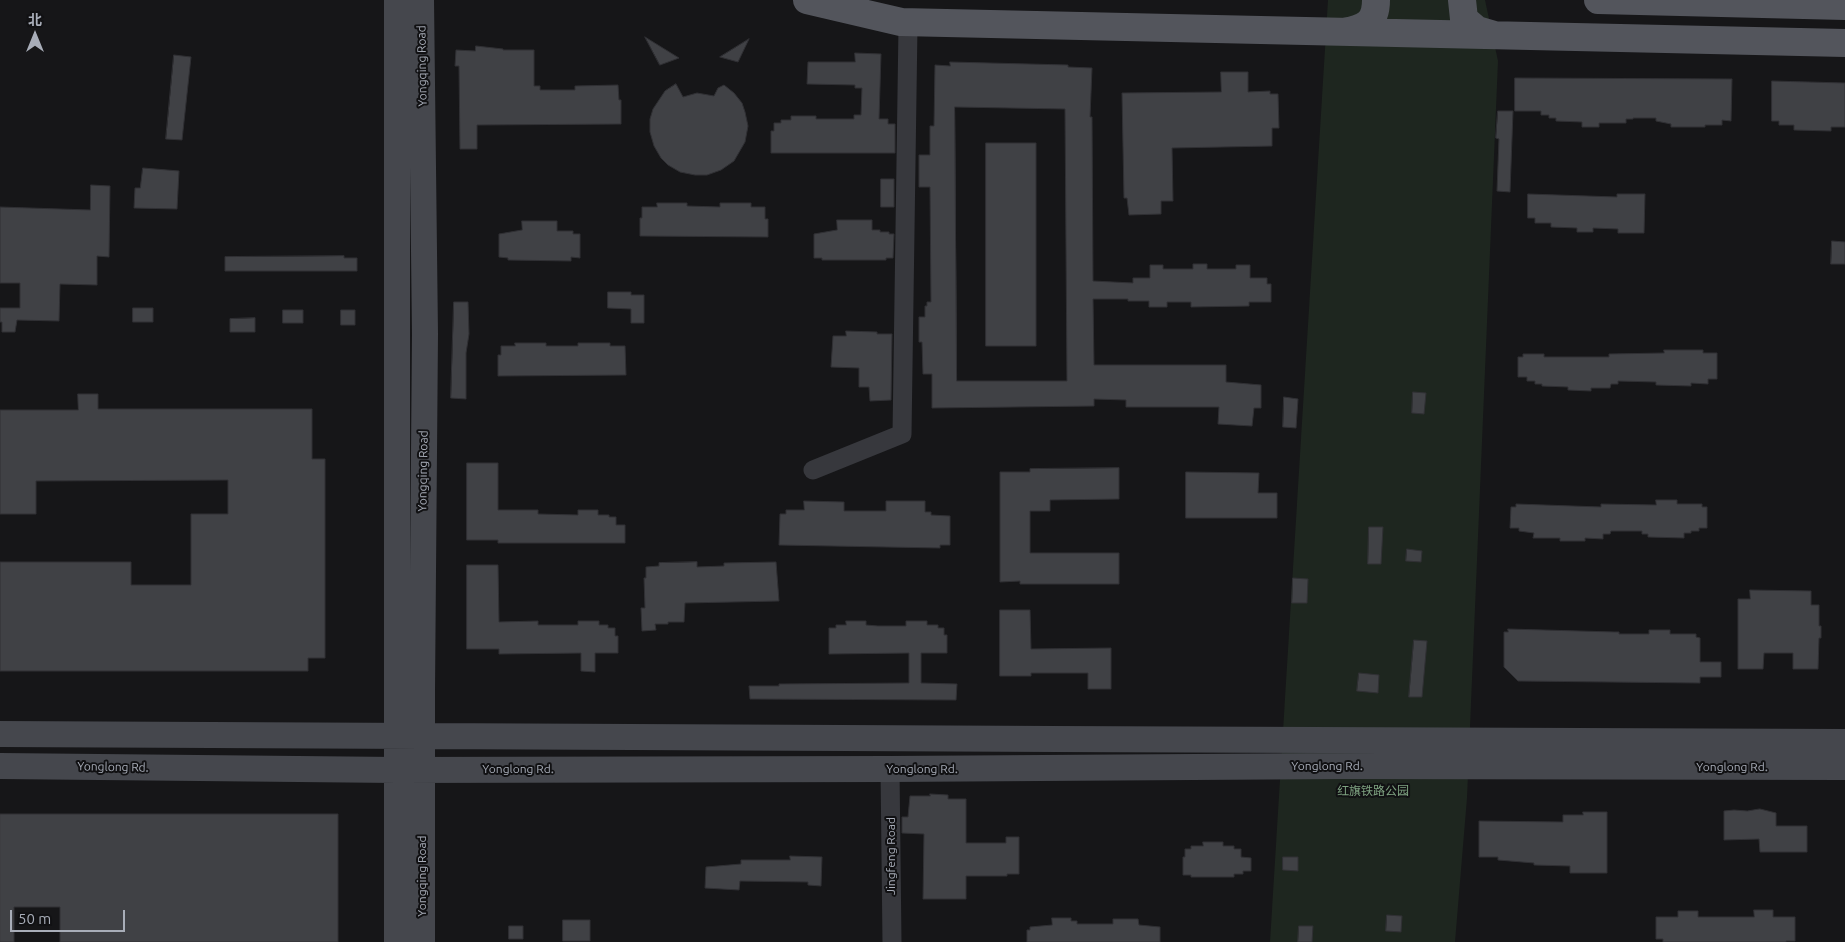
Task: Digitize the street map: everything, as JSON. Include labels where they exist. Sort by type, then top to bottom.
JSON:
[{"type":"main road","points":[[808,0],[901,22],[1845,42]]},
{"type":"main road","points":[[1344,32],[1368,24],[1375,14],[1376,0]]},
{"type":"main road","points":[[1462,0],[1463,14],[1469,24],[1477,30],[1495,35]]},
{"type":"main road","points":[[1598,0],[1845,6]]},
{"type":"street","name":"Yongqing Road","points":[[397,0],[410,770],[422,942]]},
{"type":"street","name":"Yongqing Road","points":[[410,738],[425,334],[421,0]]},
{"type":"street","points":[[813,470],[902,434],[908,26]]},
{"type":"street","name":"Yonglong Rd.","points":[[0,734],[410,738],[1346,739],[1845,742]]},
{"type":"street","name":"Yonglong Rd.","points":[[0,766],[410,770],[1344,766],[1845,767]]},
{"type":"street","name":"Jingfeng Road","points":[[890,769],[892,942]]},
{"type":"street","name":"Yongqing Road","points":[[397,942],[410,770]]},
{"type":"green space","name":"红旗铁路公园","points":[[1328,0],[1485,0],[1498,61],[1467,798],[1455,942],[1270,942]]},
{"type":"building","points":[[645,37],[679,58],[660,65]]},
{"type":"building","points":[[749,39],[738,62],[720,57]]},
{"type":"building","points":[[476,46],[503,50],[534,50],[534,86],[540,86],[540,90],[575,90],[575,86],[618,85],[619,100],[621,100],[621,124],[477,125],[477,149],[460,149],[459,66],[455,66],[456,50],[475,51]]},
{"type":"building","points":[[855,53],[881,54],[879,119],[888,119],[888,124],[895,124],[895,153],[771,153],[771,131],[774,131],[774,123],[781,123],[781,120],[791,120],[791,116],[816,116],[816,119],[854,119],[854,115],[861,115],[862,88],[855,88],[855,85],[807,84],[808,62],[855,62]]},
{"type":"building","points":[[174,55],[191,57],[182,140],[166,139]]},
{"type":"building","points":[[950,62],[1068,65],[1068,67],[1092,68],[1090,117],[1092,117],[1093,281],[1133,283],[1133,278],[1150,278],[1150,265],[1163,265],[1163,269],[1193,269],[1193,264],[1207,264],[1207,269],[1236,269],[1236,265],[1250,265],[1250,278],[1267,278],[1267,284],[1271,284],[1271,302],[1249,302],[1249,306],[1191,307],[1191,302],[1167,302],[1167,307],[1149,307],[1149,301],[1093,299],[1094,365],[1226,365],[1226,382],[1261,385],[1261,408],[1254,408],[1252,426],[1218,424],[1219,407],[1126,407],[1126,400],[1094,399],[1094,406],[932,408],[932,374],[923,374],[922,342],[919,342],[919,317],[925,317],[925,306],[927,306],[927,302],[931,302],[930,187],[919,187],[919,155],[930,155],[930,126],[934,126],[935,65],[950,66]],"holes":[[[955,107],[1065,109],[1067,381],[957,381]]]},
{"type":"building","points":[[1221,72],[1248,72],[1248,92],[1270,91],[1270,94],[1278,94],[1279,128],[1272,128],[1272,146],[1172,148],[1173,201],[1161,201],[1161,214],[1129,215],[1127,198],[1124,198],[1122,93],[1221,92]]},
{"type":"building","points":[[1515,78],[1732,79],[1731,121],[1722,120],[1722,125],[1705,125],[1705,127],[1671,127],[1671,124],[1656,121],[1656,118],[1633,118],[1626,119],[1626,123],[1599,123],[1599,127],[1582,127],[1582,122],[1556,121],[1556,118],[1549,118],[1549,115],[1541,115],[1541,111],[1515,111]]},
{"type":"building","points":[[1772,81],[1845,83],[1845,127],[1831,127],[1831,131],[1794,130],[1794,125],[1779,125],[1779,121],[1772,121]]},
{"type":"building","points":[[676,84],[683,97],[697,93],[714,96],[718,88],[724,85],[742,103],[748,126],[745,142],[734,161],[721,170],[707,175],[680,172],[661,158],[654,146],[650,132],[650,119],[653,109],[665,91]]},
{"type":"building","points":[[1498,111],[1513,111],[1510,192],[1497,191],[1499,139],[1496,138]]},
{"type":"building","points":[[986,143],[1036,143],[1036,346],[986,346]]},
{"type":"building","points":[[143,168],[179,171],[177,209],[134,208],[135,188],[140,188]]},
{"type":"building","points":[[881,179],[894,179],[894,207],[881,207]]},
{"type":"building","points":[[91,185],[110,186],[109,257],[97,256],[97,285],[60,284],[59,321],[17,320],[15,332],[2,332],[0,308],[20,308],[20,283],[0,283],[0,207],[90,210]]},
{"type":"building","points":[[1528,194],[1617,197],[1617,194],[1645,194],[1644,233],[1618,233],[1618,229],[1593,228],[1593,232],[1577,232],[1577,228],[1551,227],[1551,223],[1535,223],[1535,218],[1528,218]]},
{"type":"building","points":[[657,203],[687,203],[687,206],[720,207],[720,203],[751,203],[751,207],[765,207],[765,219],[768,219],[768,237],[640,236],[642,207],[657,207]]},
{"type":"building","points":[[837,220],[872,220],[872,230],[894,234],[893,258],[886,258],[886,260],[822,260],[822,258],[814,258],[814,234],[837,230]]},
{"type":"building","points":[[522,221],[557,221],[557,231],[573,231],[573,234],[580,234],[580,258],[571,257],[571,261],[508,260],[508,258],[499,257],[499,234],[522,230]]},
{"type":"building","points":[[1832,241],[1845,242],[1845,264],[1831,264]]},
{"type":"building","points":[[344,256],[344,258],[357,258],[357,271],[225,271],[225,257]]},
{"type":"building","points":[[608,292],[631,292],[631,295],[644,295],[644,323],[631,323],[631,309],[608,308]]},
{"type":"building","points":[[454,302],[468,302],[469,334],[466,353],[466,399],[451,398]]},
{"type":"building","points":[[133,308],[153,308],[153,322],[133,322]]},
{"type":"building","points":[[283,310],[303,310],[303,323],[283,323]]},
{"type":"building","points":[[341,310],[355,310],[355,325],[341,325]]},
{"type":"building","points":[[255,318],[255,332],[230,332],[230,319]]},
{"type":"building","points":[[846,331],[892,334],[891,400],[870,401],[869,387],[859,387],[859,368],[831,367],[833,336],[846,336]]},
{"type":"building","points":[[515,343],[546,343],[546,346],[578,346],[578,343],[610,343],[610,346],[625,346],[626,375],[498,376],[498,355],[501,355],[501,346],[515,346]]},
{"type":"building","points":[[1664,350],[1703,350],[1703,353],[1717,353],[1717,379],[1708,379],[1708,384],[1691,383],[1691,386],[1656,385],[1656,382],[1618,381],[1618,384],[1611,384],[1610,388],[1591,388],[1591,391],[1568,390],[1568,387],[1542,386],[1542,384],[1535,384],[1535,381],[1527,381],[1527,377],[1518,377],[1518,357],[1523,357],[1523,354],[1544,354],[1544,357],[1609,357],[1609,354],[1664,353]]},
{"type":"building","points":[[1413,392],[1426,393],[1424,414],[1412,413]]},
{"type":"building","points":[[78,394],[98,394],[98,409],[312,409],[312,459],[325,459],[325,658],[308,658],[308,671],[0,671],[0,562],[131,562],[131,585],[191,585],[191,514],[228,514],[228,480],[36,481],[36,514],[0,514],[0,410],[78,410]]},
{"type":"building","points":[[1284,397],[1298,399],[1296,428],[1283,427]]},
{"type":"building","points":[[467,463],[498,463],[498,510],[538,510],[538,514],[578,515],[578,510],[598,510],[598,515],[616,517],[616,525],[625,525],[625,543],[498,543],[498,540],[467,540]]},
{"type":"building","points":[[1119,468],[1119,499],[1050,500],[1050,511],[1030,511],[1030,553],[1119,553],[1119,584],[1020,584],[1020,581],[1000,582],[1000,472],[1030,472],[1030,469]]},
{"type":"building","points":[[1186,472],[1259,473],[1258,493],[1277,493],[1277,518],[1186,518]]},
{"type":"building","points":[[1656,500],[1677,500],[1677,504],[1702,504],[1702,507],[1707,507],[1707,528],[1699,528],[1699,531],[1684,533],[1684,538],[1648,537],[1648,534],[1642,534],[1642,531],[1611,531],[1610,534],[1603,534],[1603,539],[1585,538],[1585,541],[1560,541],[1560,538],[1533,538],[1534,533],[1519,531],[1519,528],[1510,528],[1511,507],[1516,507],[1516,504],[1601,507],[1601,504],[1656,505]]},
{"type":"building","points":[[804,501],[844,502],[844,511],[886,511],[886,501],[925,501],[925,512],[931,512],[931,515],[950,516],[950,545],[940,545],[940,548],[779,545],[780,514],[786,514],[786,510],[804,510]]},
{"type":"building","points":[[1369,527],[1383,527],[1381,564],[1368,564]]},
{"type":"building","points":[[1407,549],[1422,551],[1421,562],[1406,561]]},
{"type":"building","points":[[697,562],[697,567],[724,566],[724,563],[776,562],[779,601],[685,603],[684,622],[655,624],[656,630],[642,631],[641,608],[645,608],[644,578],[646,578],[646,567],[659,566],[659,563]]},
{"type":"building","points":[[467,565],[498,565],[499,622],[538,621],[538,625],[578,625],[578,621],[599,621],[599,625],[608,625],[608,628],[615,628],[615,636],[618,636],[618,653],[595,653],[595,672],[581,671],[581,653],[499,654],[499,649],[467,649]]},
{"type":"building","points":[[1293,578],[1308,579],[1307,603],[1292,603]]},
{"type":"building","points":[[1750,590],[1811,591],[1811,605],[1819,605],[1819,626],[1821,626],[1818,669],[1793,669],[1793,653],[1764,653],[1763,669],[1738,669],[1738,599],[1750,599]]},
{"type":"building","points":[[1000,610],[1030,610],[1031,649],[1111,648],[1111,689],[1088,689],[1088,673],[1031,673],[1031,676],[1000,676]]},
{"type":"building","points":[[846,621],[866,621],[866,625],[878,626],[906,626],[906,621],[927,621],[927,625],[938,625],[938,628],[944,628],[944,635],[947,635],[947,653],[921,653],[921,683],[957,684],[956,700],[750,699],[749,686],[909,683],[909,653],[829,654],[829,628],[836,628],[836,625],[846,625]]},
{"type":"building","points":[[1508,629],[1619,632],[1619,634],[1649,634],[1649,630],[1670,630],[1670,634],[1696,634],[1696,637],[1700,638],[1700,662],[1721,662],[1721,677],[1700,677],[1700,683],[1518,681],[1504,667],[1504,632],[1508,632]]},
{"type":"building","points":[[1414,640],[1427,641],[1422,697],[1409,697]]},
{"type":"building","points":[[1359,673],[1379,675],[1378,693],[1357,691]]},
{"type":"building","points":[[930,794],[948,795],[948,799],[966,799],[966,843],[1006,843],[1006,837],[1019,837],[1019,874],[1007,874],[1007,876],[966,876],[966,899],[923,899],[924,834],[902,833],[902,817],[908,817],[910,796],[930,796]]},
{"type":"building","points":[[1760,809],[1776,813],[1776,826],[1807,826],[1807,852],[1760,852],[1759,839],[1724,840],[1724,811]]},
{"type":"building","points":[[1583,812],[1607,812],[1607,873],[1570,873],[1570,866],[1534,865],[1534,863],[1498,860],[1498,857],[1479,857],[1479,821],[1563,822],[1563,815],[1583,815]]},
{"type":"building","points":[[0,814],[338,814],[338,942],[60,942],[60,907],[14,907],[14,942],[0,942]]},
{"type":"building","points":[[1203,842],[1223,842],[1223,846],[1234,846],[1234,849],[1241,849],[1241,857],[1251,858],[1251,871],[1243,871],[1243,874],[1234,874],[1234,877],[1191,877],[1191,875],[1183,875],[1185,849],[1191,849],[1191,846],[1203,846]]},
{"type":"building","points":[[790,856],[822,857],[821,886],[808,885],[808,882],[740,881],[739,890],[705,888],[706,867],[741,864],[741,860],[790,860]]},
{"type":"building","points":[[1283,857],[1298,857],[1298,871],[1283,870]]},
{"type":"building","points":[[1754,910],[1773,910],[1773,917],[1795,917],[1795,941],[1663,942],[1663,939],[1656,939],[1656,917],[1678,917],[1678,911],[1698,911],[1698,917],[1754,917]]},
{"type":"building","points":[[1387,915],[1402,916],[1401,932],[1386,931]]},
{"type":"building","points":[[1052,918],[1071,918],[1071,921],[1077,921],[1077,924],[1113,924],[1113,919],[1138,919],[1139,925],[1160,927],[1160,942],[1027,942],[1027,930],[1030,930],[1030,927],[1052,925]]},
{"type":"building","points":[[563,920],[590,920],[590,941],[563,941]]},
{"type":"building","points":[[509,926],[523,926],[523,939],[509,939]]},
{"type":"building","points":[[1299,926],[1313,926],[1312,942],[1298,942]]}]
